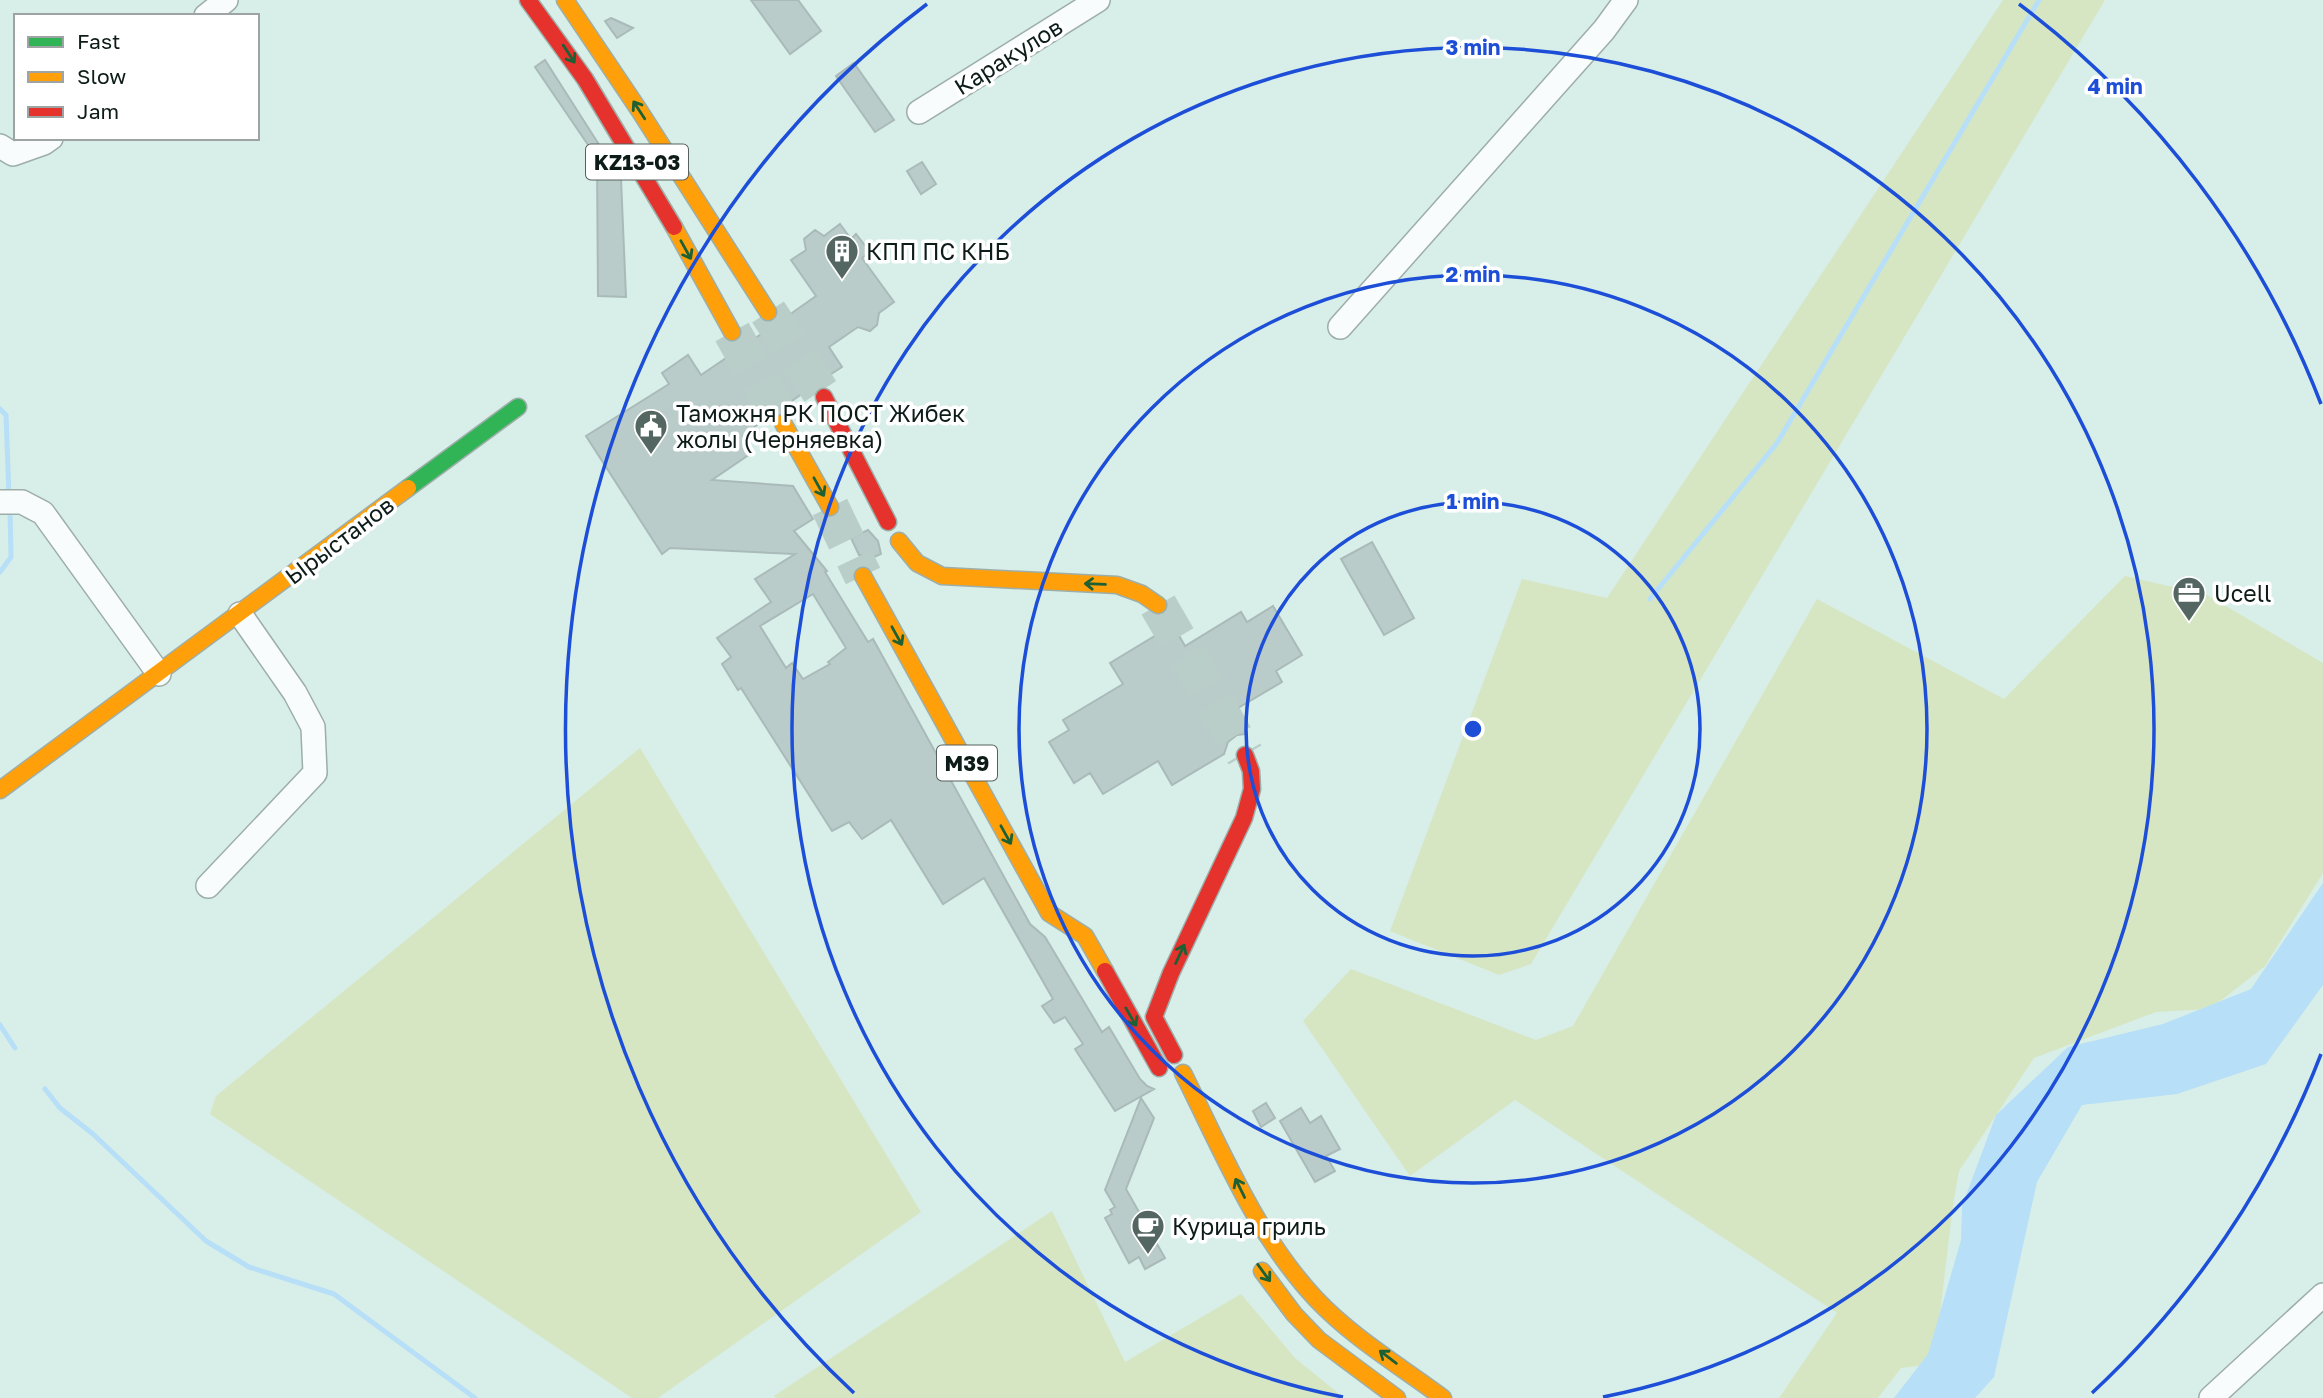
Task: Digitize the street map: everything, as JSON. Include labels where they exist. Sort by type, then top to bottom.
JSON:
[{"type":"main road","name":"KZ13-03","points":[[528,0],[564,46],[632,153],[732,332]]},
{"type":"main road","name":"KZ13-03","points":[[565,0],[768,312]]},
{"type":"main road","points":[[824,397],[888,522]]},
{"type":"main road","name":"Ырыстанов","points":[[0,790],[518,407]]},
{"type":"main road","points":[[783,423],[830,507]]},
{"type":"main road","points":[[899,541],[917,563],[942,576],[1116,585],[1142,594],[1158,605]]},
{"type":"main road","name":"M39","points":[[863,576],[1049,913],[1085,936],[1159,1068]]},
{"type":"main road","points":[[1245,755],[1251,771],[1252,789],[1244,818],[1171,972],[1154,1017],[1247,1202],[1281,1255],[1315,1298],[1341,1322],[1443,1398]]},
{"type":"main road","points":[[1253,1257],[1294,1314],[1320,1340],[1397,1398]]},
{"type":"street","points":[[208,14],[226,0]]},
{"type":"street","name":"Каракулов","points":[[919,112],[1097,0]]},
{"type":"street","points":[[1340,327],[1604,30],[1626,0]]},
{"type":"street","points":[[0,146],[13,155],[48,140]]},
{"type":"street","points":[[0,502],[22,502],[43,513],[159,674]]},
{"type":"street","points":[[208,886],[315,773],[313,727],[295,692],[240,614]]},
{"type":"street","points":[[2211,1398],[2323,1295]]},
{"type":"green space","points":[[2003,0],[2105,0],[1531,964],[1499,975],[1390,931],[1522,579],[1607,598]]},
{"type":"green space","points":[[2125,576],[2207,595],[2323,663],[2323,873],[2265,966],[2210,1009],[2156,1012],[2034,1058],[1959,1171],[1934,1364],[1901,1368],[1878,1398],[1779,1398],[1837,1313],[1515,1100],[1410,1176],[1303,1021],[1351,969],[1536,1040],[1573,1026],[1817,599],[2004,699]]},
{"type":"green space","points":[[640,748],[921,1212],[658,1398],[632,1398],[210,1114],[216,1096]]},
{"type":"green space","points":[[1052,1211],[1125,1362],[1241,1294],[1295,1358],[1344,1398],[774,1396]]},
{"type":"water","points":[[2323,883],[2323,985],[2266,1064],[2177,1094],[2082,1105],[2037,1182],[1994,1377],[1975,1398],[1894,1398],[1928,1354],[1961,1240],[1962,1206],[1996,1115],[2068,1047],[2163,1024],[2251,989]]},
{"type":"building","points":[[751,0],[798,0],[821,31],[790,54]]},
{"type":"building","points":[[611,18],[633,28],[617,38],[605,21]]},
{"type":"building","points":[[545,60],[621,179],[626,297],[598,296],[597,158],[535,67]]},
{"type":"building","points":[[854,63],[894,120],[875,132],[836,76]]},
{"type":"building","points":[[922,162],[936,184],[921,194],[907,171]]},
{"type":"building","points":[[840,224],[851,239],[856,234],[870,252],[862,258],[894,302],[879,313],[877,325],[870,331],[858,327],[829,347],[842,367],[828,376],[813,378],[803,393],[789,403],[783,401],[772,404],[765,411],[761,422],[743,436],[753,452],[712,480],[793,486],[813,519],[794,531],[827,571],[825,572],[868,642],[873,639],[1030,924],[1045,937],[1102,1032],[1109,1027],[1140,1079],[1154,1089],[1115,1111],[1075,1049],[1083,1044],[1065,1017],[1054,1023],[1042,1006],[1053,999],[984,878],[943,904],[891,820],[862,839],[849,822],[832,831],[741,688],[738,690],[722,664],[731,657],[717,638],[771,602],[755,579],[795,554],[670,548],[662,554],[586,436],[669,384],[662,373],[688,355],[701,375],[732,354],[743,351],[752,340],[763,333],[770,334],[780,330],[787,323],[789,315],[816,296],[791,260],[806,250],[804,239],[815,230],[824,236]],"holes":[[[813,594],[846,648],[828,662],[830,664],[803,679],[792,663],[786,668],[760,626]]]},
{"type":"building","points":[[868,530],[878,541],[881,554],[874,557],[859,555],[851,538]]},
{"type":"building","points":[[1372,542],[1414,618],[1384,635],[1341,559]]},
{"type":"building","points":[[1273,606],[1302,655],[1276,671],[1282,682],[1233,711],[1246,734],[1237,735],[1228,742],[1224,754],[1172,785],[1158,761],[1103,794],[1090,773],[1074,783],[1049,742],[1069,730],[1063,720],[1123,684],[1110,663],[1173,625],[1185,646],[1241,612],[1247,622]]},
{"type":"building","points":[[1141,1098],[1154,1118],[1126,1189],[1165,1258],[1145,1269],[1139,1257],[1129,1263],[1105,1218],[1112,1214],[1110,1210],[1115,1207],[1105,1190]]},
{"type":"building","points":[[1266,1103],[1275,1118],[1261,1127],[1253,1111]]},
{"type":"building","points":[[1301,1108],[1310,1123],[1321,1116],[1340,1149],[1326,1156],[1335,1171],[1315,1182],[1280,1121]]},
{"type":"waterway","points":[[1650,599],[1777,443],[2039,0]]},
{"type":"waterway","points":[[0,409],[6,415],[9,496]]},
{"type":"waterway","points":[[0,572],[11,557],[10,509]]},
{"type":"waterway","points":[[0,1025],[15,1048]]},
{"type":"waterway","points":[[45,1089],[60,1108],[93,1134],[206,1241],[249,1267],[334,1294],[475,1398]]},
{"type":"tunnel","points":[[768,312],[824,397]]},
{"type":"tunnel","points":[[732,332],[783,423]]},
{"type":"tunnel","points":[[830,507],[863,576]]},
{"type":"tunnel","points":[[1158,605],[1245,755]]},
{"type":"traffic: fast","points":[[408,488],[518,407]]},
{"type":"traffic: slow","points":[[565,0],[768,312]]},
{"type":"traffic: slow","points":[[674,227],[732,332]]},
{"type":"traffic: slow","points":[[783,423],[830,507]]},
{"type":"traffic: slow","points":[[0,790],[408,488]]},
{"type":"traffic: slow","points":[[899,541],[917,563],[942,576],[1117,585],[1142,594],[1158,605]]},
{"type":"traffic: slow","points":[[863,576],[1049,913],[1085,936],[1105,971]]},
{"type":"traffic: slow","points":[[1183,1073],[1226,1162],[1258,1220],[1295,1274],[1316,1299],[1345,1326],[1443,1398]]},
{"type":"traffic: slow","points":[[1262,1271],[1294,1314],[1319,1340],[1397,1398]]},
{"type":"traffic: jam","points":[[528,0],[585,79],[674,227]]},
{"type":"traffic: jam","points":[[824,397],[888,522]]},
{"type":"traffic: jam","points":[[1174,1055],[1154,1017],[1171,973],[1244,818],[1252,789],[1251,771],[1245,755]]},
{"type":"traffic: jam","points":[[1105,971],[1159,1068]]},
{"type":"place","name":"КПП ПС КНБ","points":[[842,281]]},
{"type":"place","name":"Таможня РК ПОСТ Жибек жолы (Черняевка)","points":[[651,456]]},
{"type":"place","name":"Ucell","points":[[2189,623]]},
{"type":"place","name":"Курица гриль","points":[[1148,1256]]}]
